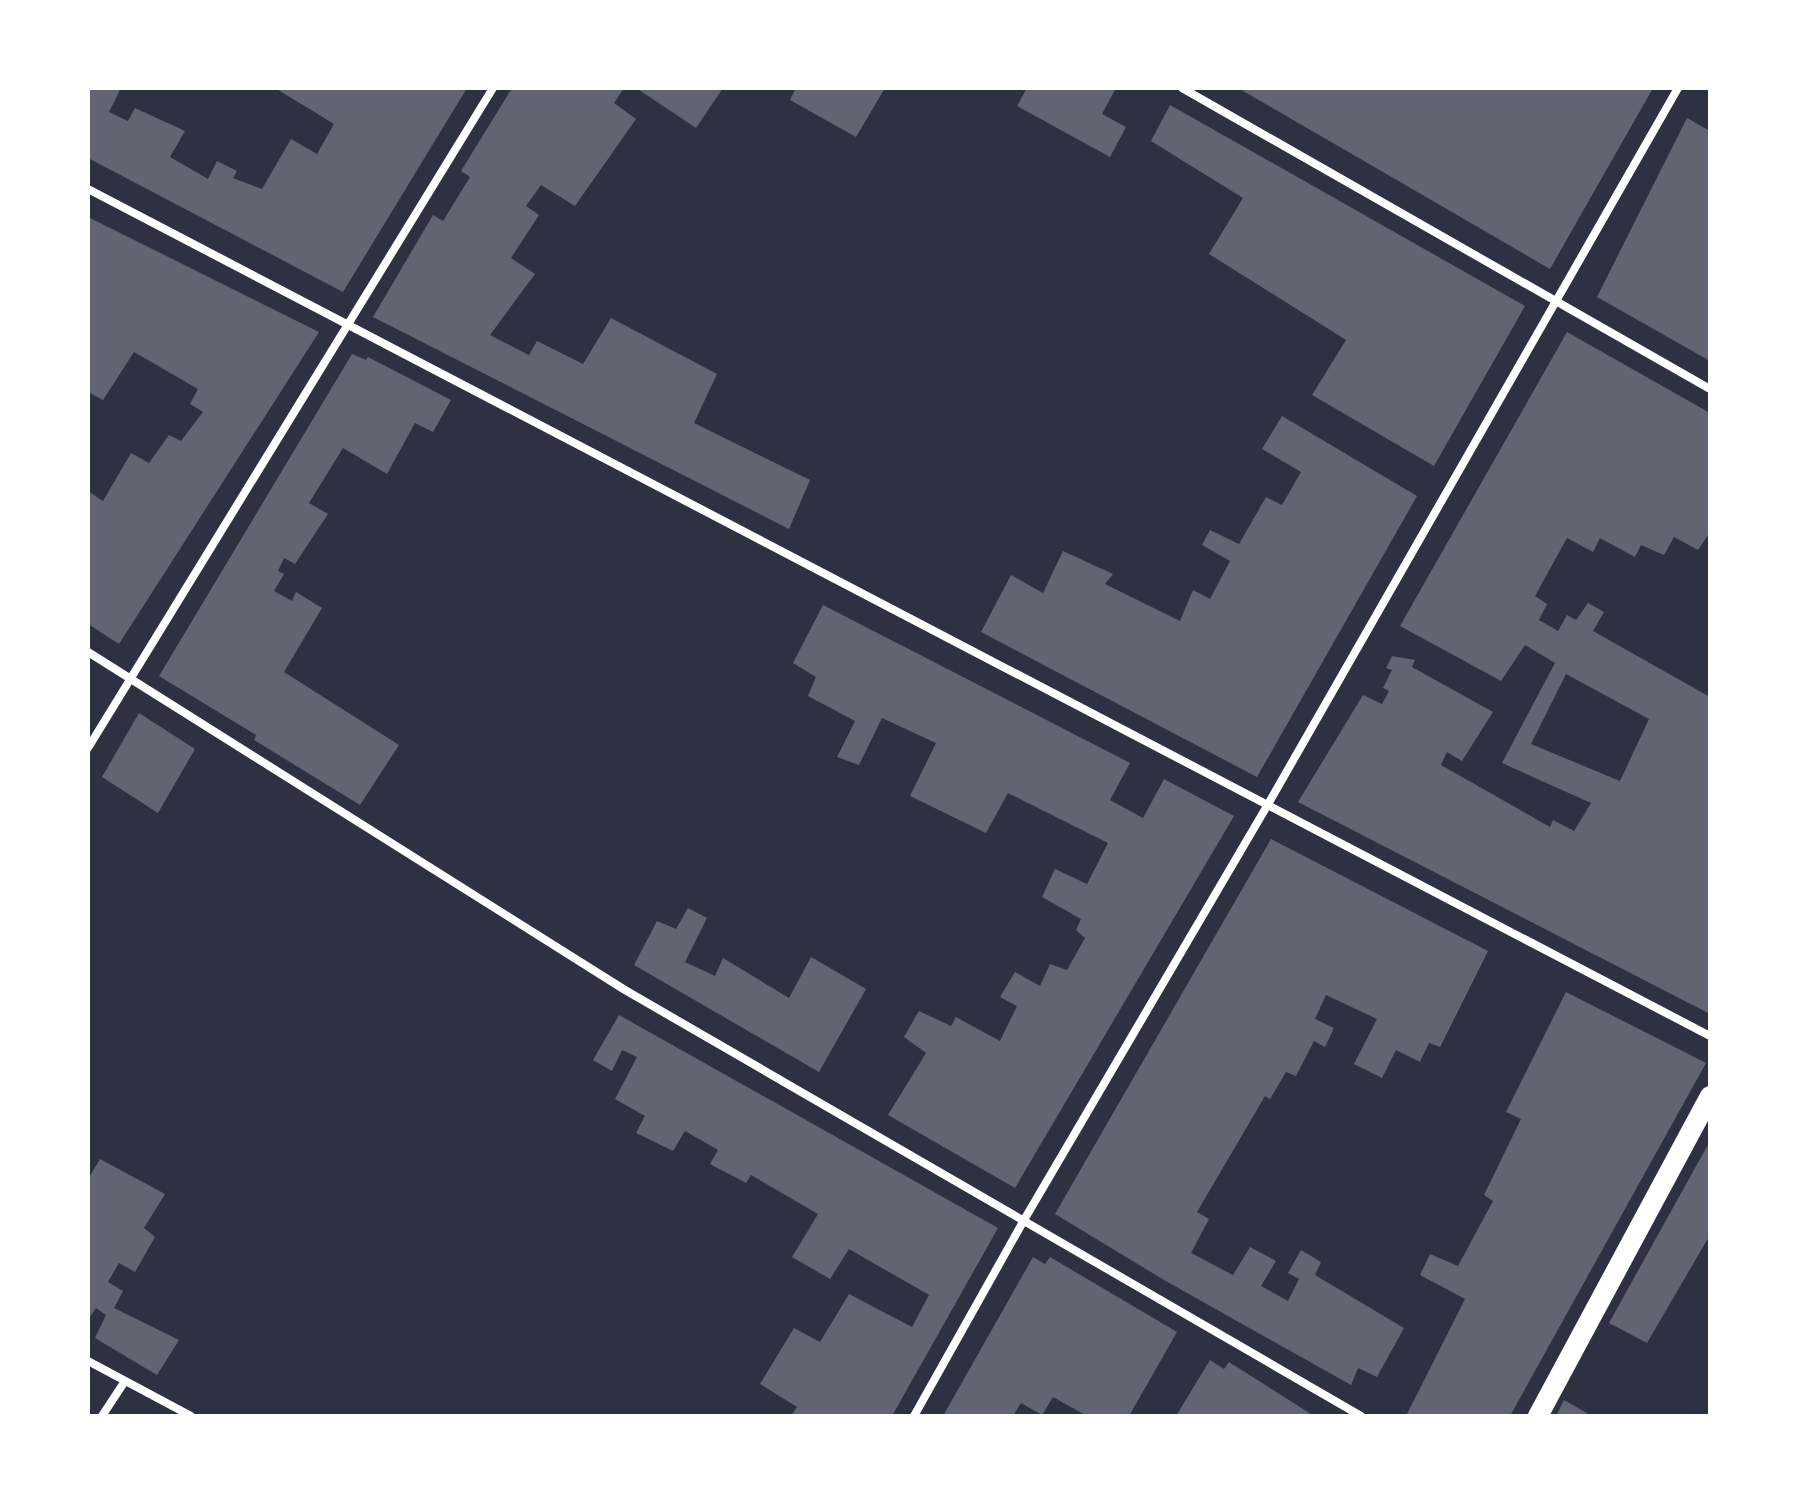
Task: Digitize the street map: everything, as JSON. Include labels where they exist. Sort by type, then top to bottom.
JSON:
[{"type":"main road","points":[[1538,1416],[1710,1096]]},
{"type":"street","points":[[88,748],[493,88]]},
{"type":"street","points":[[1182,88],[1710,389]]},
{"type":"street","points":[[914,1416],[1678,88]]},
{"type":"street","points":[[88,189],[1710,1036]]},
{"type":"street","points":[[88,652],[625,990],[1361,1416]]},
{"type":"street","points":[[88,1361],[191,1416]]},
{"type":"street","points":[[102,1416],[125,1381]]},
{"type":"building","points":[[88,88],[121,88],[109,112],[128,121],[135,108],[185,131],[170,157],[208,179],[217,161],[237,171],[233,178],[262,189],[291,139],[317,154],[334,124],[275,88],[467,88],[343,292],[88,158]]},
{"type":"building","points":[[512,88],[624,88],[614,103],[636,119],[575,206],[541,185],[526,206],[539,215],[511,258],[535,274],[490,335],[529,355],[537,341],[583,364],[611,318],[717,374],[694,423],[810,480],[789,529],[373,317],[433,215],[443,221],[470,177],[461,171]]},
{"type":"building","points":[[636,88],[723,88],[696,128]]},
{"type":"building","points":[[796,88],[885,88],[856,137],[790,100]]},
{"type":"building","points":[[1027,88],[1116,88],[1102,114],[1126,127],[1110,157],[1017,106]]},
{"type":"building","points":[[1238,88],[1653,88],[1550,269]]},
{"type":"building","points":[[1170,105],[1525,306],[1434,466],[1312,395],[1346,340],[1209,254],[1243,198],[1151,141]]},
{"type":"building","points":[[1687,118],[1710,131],[1710,361],[1597,297]]},
{"type":"building","points":[[88,217],[319,332],[119,644],[88,624],[88,491],[103,501],[131,453],[149,463],[169,435],[181,441],[203,412],[190,404],[198,389],[134,352],[103,400],[88,392]]},
{"type":"building","points":[[1567,332],[1710,413],[1710,532],[1698,550],[1674,537],[1664,555],[1641,545],[1635,557],[1600,538],[1593,552],[1567,538],[1535,596],[1547,604],[1539,620],[1558,631],[1567,615],[1576,620],[1588,603],[1604,612],[1593,631],[1710,697],[1710,1014],[1298,802],[1363,695],[1382,704],[1389,691],[1383,688],[1392,670],[1386,668],[1392,656],[1415,660],[1412,667],[1493,712],[1462,761],[1447,752],[1441,765],[1550,827],[1553,820],[1574,831],[1591,803],[1502,763],[1555,663],[1525,645],[1501,681],[1400,626]],"holes":[[[1566,674],[1649,719],[1620,781],[1531,744]]]},
{"type":"building","points":[[352,354],[366,360],[368,357],[451,400],[433,432],[415,423],[387,474],[343,448],[309,503],[328,514],[295,564],[284,558],[278,571],[284,574],[274,591],[292,601],[296,592],[322,608],[284,672],[399,745],[360,805],[254,740],[256,735],[159,676]]},
{"type":"building","points":[[1282,416],[1417,496],[1257,777],[981,632],[1011,575],[1043,593],[1063,551],[1113,574],[1105,584],[1180,621],[1193,590],[1210,599],[1230,561],[1202,545],[1210,530],[1239,544],[1266,497],[1282,505],[1301,472],[1262,449]]},
{"type":"building","points":[[823,605],[1130,763],[1110,800],[1143,818],[1164,779],[1234,816],[1015,1188],[888,1115],[926,1053],[904,1037],[919,1011],[951,1026],[956,1017],[1000,1041],[1017,1006],[1000,997],[1015,972],[1040,986],[1050,964],[1067,970],[1085,938],[1076,930],[1081,919],[1042,897],[1055,869],[1087,884],[1108,843],[1008,793],[986,833],[910,796],[936,743],[882,718],[859,765],[837,757],[855,721],[808,696],[816,677],[793,663]]},
{"type":"building","points":[[139,713],[195,749],[158,813],[102,777]]},
{"type":"building","points":[[1271,839],[1488,951],[1440,1047],[1429,1043],[1420,1062],[1396,1050],[1382,1078],[1354,1064],[1377,1019],[1326,995],[1315,1019],[1334,1028],[1325,1047],[1314,1041],[1296,1076],[1286,1072],[1270,1099],[1265,1096],[1197,1212],[1209,1219],[1191,1253],[1233,1275],[1250,1247],[1276,1261],[1261,1286],[1288,1301],[1299,1279],[1288,1273],[1301,1250],[1321,1262],[1315,1275],[1404,1328],[1377,1377],[1358,1368],[1351,1385],[1164,1280],[1055,1214]]},
{"type":"building","points":[[688,908],[707,918],[685,962],[715,976],[723,958],[789,998],[811,957],[866,989],[819,1072],[634,965],[657,921],[676,929]]},
{"type":"building","points":[[1566,992],[1706,1063],[1510,1416],[1406,1416],[1465,1299],[1420,1275],[1430,1254],[1458,1266],[1493,1201],[1484,1195],[1521,1119],[1506,1112]]},
{"type":"building","points":[[619,1015],[998,1228],[892,1416],[791,1416],[797,1407],[760,1384],[794,1328],[820,1342],[849,1294],[912,1327],[929,1295],[849,1249],[830,1279],[792,1257],[818,1214],[751,1175],[746,1183],[710,1164],[718,1150],[685,1131],[673,1151],[636,1133],[645,1116],[615,1099],[637,1057],[622,1050],[612,1071],[593,1060]]},
{"type":"building","points":[[1710,1141],[1710,1235],[1647,1343],[1609,1323]]},
{"type":"building","points":[[100,1159],[165,1194],[144,1228],[155,1237],[135,1272],[119,1263],[108,1282],[123,1291],[114,1308],[179,1340],[157,1375],[95,1338],[106,1315],[96,1308],[88,1320],[88,1179]]},
{"type":"building","points":[[1033,1257],[1045,1264],[1050,1257],[1177,1332],[1129,1416],[1087,1416],[1053,1397],[1042,1415],[1021,1403],[1013,1416],[943,1416]]},
{"type":"building","points":[[1210,1360],[1224,1369],[1229,1362],[1314,1416],[1176,1416]]},
{"type":"building","points":[[1564,1400],[1592,1416],[1556,1416]]}]
